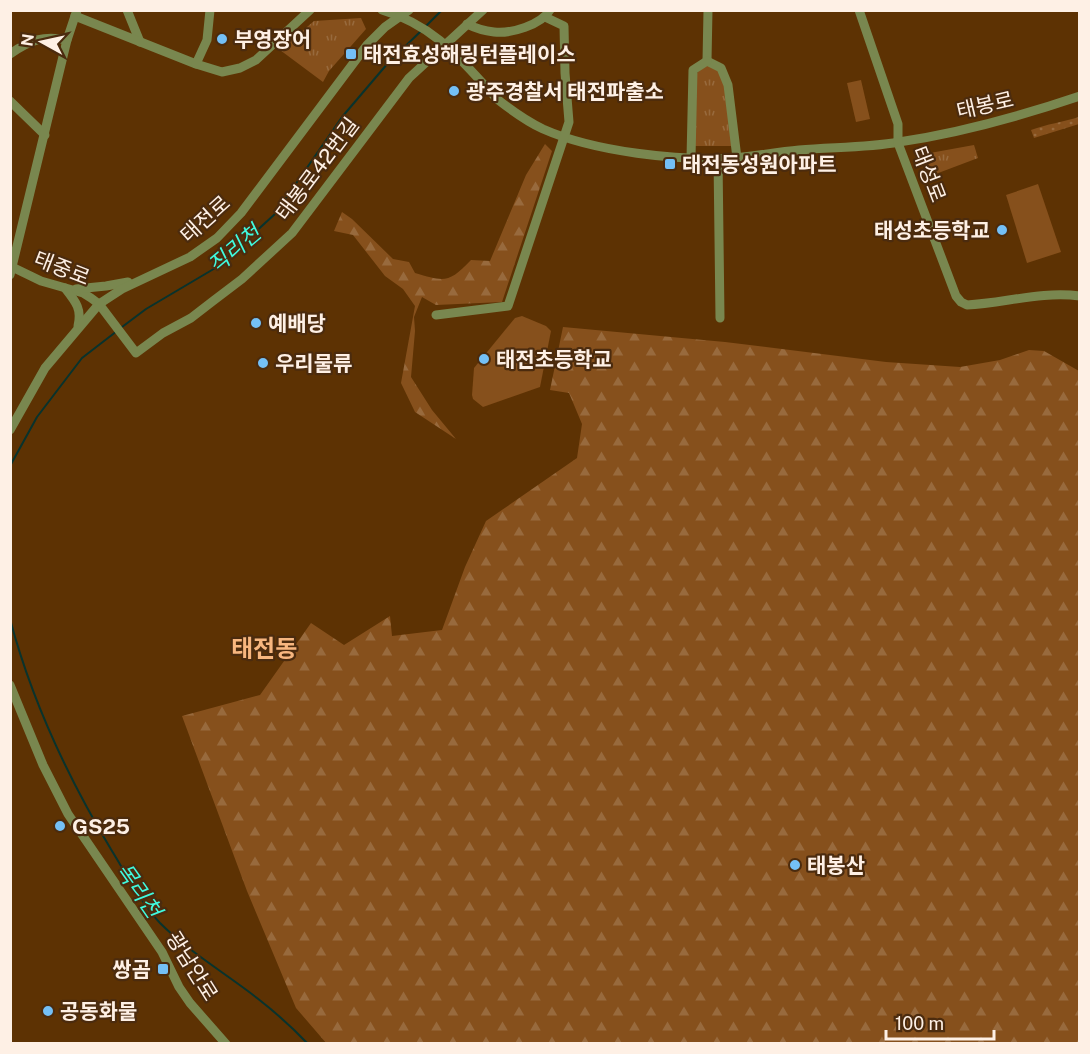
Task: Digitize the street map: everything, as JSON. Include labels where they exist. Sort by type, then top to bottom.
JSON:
[{"type":"street","points":[[196,64],[207,40],[210,10]]},
{"type":"street","points":[[11,270],[67,40],[76,13],[140,42],[222,72],[248,65],[256,60],[310,10]]},
{"type":"street","name":"태봉로","points":[[382,10],[407,15],[442,42],[508,108],[541,128],[564,137],[618,149],[691,158],[737,158],[798,150],[898,143],[1021,116],[1080,96]]},
{"type":"street","name":"태봉로42번길","points":[[99,304],[133,349],[198,313],[242,279],[292,233],[409,78],[442,42],[483,10]]},
{"type":"street","points":[[707,61],[708,10]]},
{"type":"street","name":"태성로","points":[[859,10],[898,124],[898,143],[956,296],[961,302],[968,304],[1035,295],[1080,296]]},
{"type":"street","points":[[128,11],[140,42]]},
{"type":"street","points":[[436,315],[508,306],[569,122],[564,26],[548,14],[530,27],[496,33],[467,24]]},
{"type":"street","name":"태전로","points":[[10,430],[45,368],[99,304],[122,289],[190,257],[229,227],[354,62],[385,27],[407,15]]},
{"type":"street","points":[[10,54],[46,37],[67,40]]},
{"type":"street","points":[[707,61],[721,68],[728,85],[737,158]]},
{"type":"street","points":[[691,158],[693,70],[707,61]]},
{"type":"street","points":[[10,101],[45,135]]},
{"type":"street","points":[[718,158],[720,318]]},
{"type":"street","name":"태중로","points":[[11,270],[83,293],[99,304]]},
{"type":"street","points":[[65,288],[106,286],[145,278]]},
{"type":"street","points":[[65,288],[79,306],[80,316],[76,330]]},
{"type":"street","name":"광남안로","points":[[10,685],[43,765],[68,814],[158,946],[179,987],[226,1044]]},
{"type":"green space","points":[[361,18],[366,29],[329,71],[323,82],[280,50],[314,21]]},
{"type":"green space","points":[[707,65],[720,67],[725,86],[732,146],[694,146],[694,78],[700,69]]},
{"type":"green space","points":[[861,80],[870,119],[856,122],[847,83]]},
{"type":"green space","points":[[1079,117],[1079,124],[1034,138],[1031,130],[1043,126]]},
{"type":"green space","points":[[545,144],[552,151],[502,302],[436,305],[422,297],[414,317],[411,377],[432,410],[456,439],[415,412],[401,383],[415,306],[403,289],[385,276],[353,235],[334,231],[342,212],[393,259],[409,262],[415,273],[440,279],[452,277],[471,260],[490,261],[526,175]]},
{"type":"green space","points":[[974,145],[978,158],[933,175],[927,161],[930,153]]},
{"type":"green space","points":[[1038,184],[1061,252],[1027,263],[1006,195]]},
{"type":"green space","points":[[522,316],[546,326],[551,331],[540,387],[483,407],[473,399],[472,395],[474,368],[515,318]]},
{"type":"green space","points":[[563,327],[725,342],[886,362],[960,367],[1000,360],[1029,350],[1044,351],[1079,371],[1079,1043],[327,1044],[296,1008],[247,891],[182,716],[260,695],[311,623],[344,645],[390,616],[392,636],[442,630],[465,567],[486,521],[577,458],[582,424],[569,393],[550,390]]},
{"type":"waterway","name":"직리천","points":[[425,27],[442,10]]},
{"type":"waterway","name":"직리천","points":[[122,327],[146,309],[217,267],[275,214],[342,117],[388,63],[421,31]]},
{"type":"waterway","name":"직리천","points":[[10,466],[37,417],[82,358],[117,331]]},
{"type":"waterway","name":"목리천","points":[[10,619],[40,710],[66,767],[96,823],[146,906],[171,934],[264,1003],[308,1044]]},
{"type":"place","name":"부영장어","points":[[222,39]]},
{"type":"place","name":"태전효성해링턴플레이스","points":[[351,54]]},
{"type":"place","name":"광주경찰서 태전파출소","points":[[454,91]]},
{"type":"place","name":"태전동성원아파트","points":[[670,164]]},
{"type":"place","name":"태성초등학교","points":[[1002,230]]},
{"type":"place","name":"예배당","points":[[256,323]]},
{"type":"place","name":"태전초등학교","points":[[484,359]]},
{"type":"place","name":"우리물류","points":[[263,363]]},
{"type":"place","name":"GS25","points":[[60,826]]},
{"type":"place","name":"태봉산","points":[[795,865]]},
{"type":"place","name":"쌍곰","points":[[163,969]]},
{"type":"place","name":"공동화물","points":[[48,1011]]},
{"type":"district","name":"태전동","points":[[264,648]]}]
